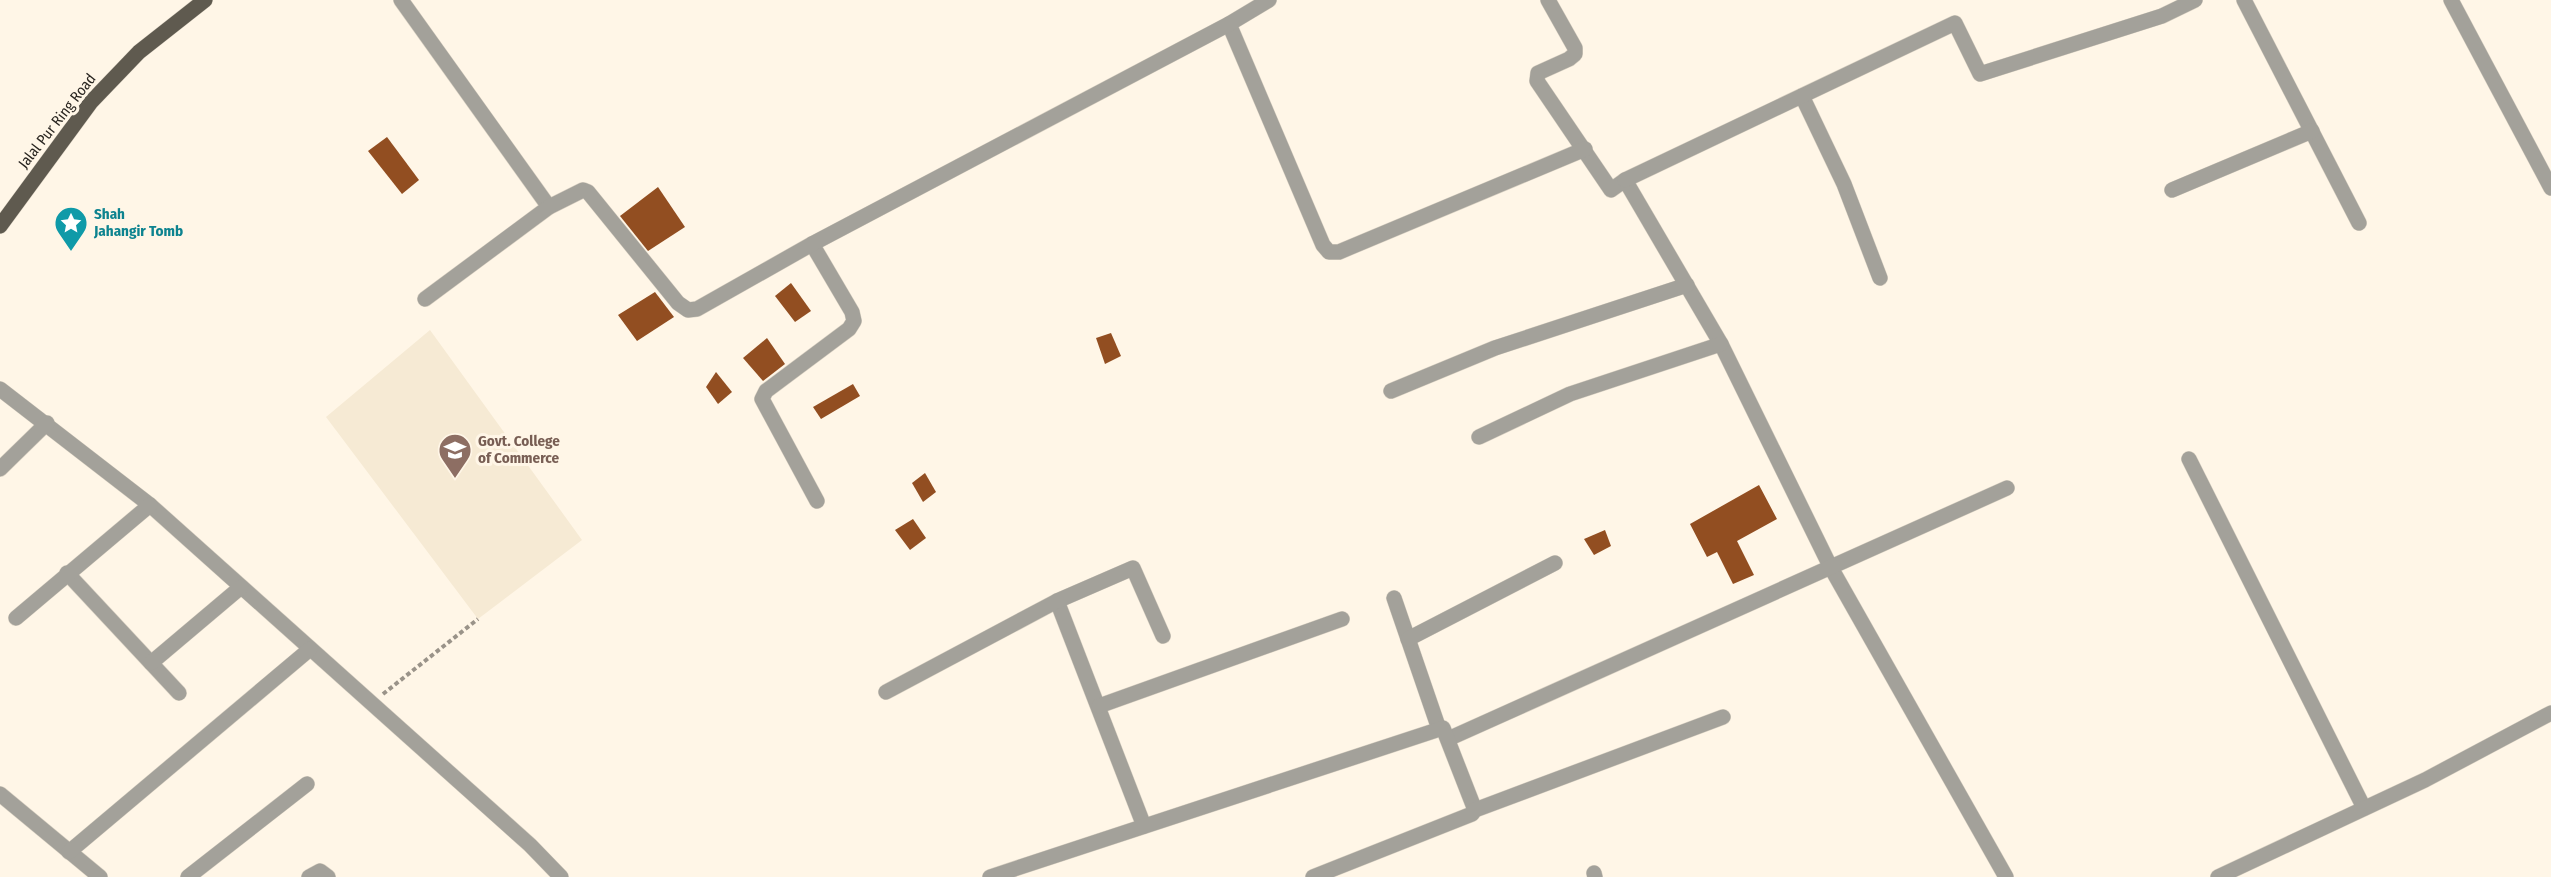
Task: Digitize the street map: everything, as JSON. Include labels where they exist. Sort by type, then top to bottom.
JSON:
[{"type":"main road","name":"Jalal Pur Ring Road","points":[[0,226],[91,102],[139,52],[205,0]]},
{"type":"street","points":[[401,0],[549,207]]},
{"type":"street","points":[[425,299],[549,207],[578,192],[588,192],[678,303],[688,310],[697,309],[812,244],[1229,24],[1269,0]]},
{"type":"street","points":[[1548,0],[1575,48],[1575,54],[1538,73],[1537,81],[1611,190],[1625,180],[1954,24],[1980,74],[2162,16],[2195,0]]},
{"type":"street","points":[[2244,0],[2360,223]]},
{"type":"street","points":[[2451,0],[2551,188]]},
{"type":"street","points":[[1229,24],[1323,245],[1329,252],[1349,248],[1585,149]]},
{"type":"street","points":[[1802,96],[1844,184],[1880,278]]},
{"type":"street","points":[[2172,190],[2312,131]]},
{"type":"street","points":[[1625,180],[1721,344],[1830,566],[2006,877]]},
{"type":"street","points":[[812,244],[852,312],[854,321],[849,329],[766,391],[762,399],[817,501]]},
{"type":"street","points":[[1392,391],[1495,348],[1687,285]]},
{"type":"street","points":[[1479,437],[1570,394],[1721,344]]},
{"type":"street","points":[[0,389],[47,423],[150,505],[530,845],[561,877]]},
{"type":"street","points":[[0,469],[47,423]]},
{"type":"street","points":[[2189,459],[2364,808]]},
{"type":"street","points":[[990,877],[1144,826],[1444,734],[2007,488]]},
{"type":"street","points":[[16,618],[150,505]]},
{"type":"street","points":[[1408,639],[1555,563]]},
{"type":"street","points":[[886,692],[1057,601],[1133,568],[1163,636]]},
{"type":"street","points":[[67,573],[179,693]]},
{"type":"street","points":[[151,663],[241,587]]},
{"type":"street","points":[[1394,598],[1444,734],[1475,810]]},
{"type":"street","points":[[1057,601],[1144,826]]},
{"type":"street","points":[[1099,706],[1342,620]]},
{"type":"street","points":[[69,852],[310,649]]},
{"type":"street","points":[[2218,877],[2425,780],[2551,713]]},
{"type":"street","points":[[1313,877],[1472,814],[1475,810],[1723,717]]},
{"type":"street","points":[[188,877],[306,784]]},
{"type":"street","points":[[0,794],[100,877]]},
{"type":"street","points":[[309,877],[320,871],[328,877]]},
{"type":"path","points":[[371,704],[478,620]]},
{"type":"shaded area","name":"Govt. College of Commerce","points":[[430,330],[582,540],[478,619],[326,417]]},
{"type":"building","points":[[387,137],[419,180],[402,194],[368,151]]},
{"type":"building","points":[[658,187],[685,227],[648,251],[620,216]]},
{"type":"building","points":[[791,283],[811,311],[795,322],[775,296]]},
{"type":"building","points":[[655,292],[674,317],[637,341],[618,315]]},
{"type":"building","points":[[1111,333],[1121,356],[1105,364],[1096,338]]},
{"type":"building","points":[[767,338],[785,364],[763,381],[743,358]]},
{"type":"building","points":[[716,372],[732,392],[718,404],[706,387]]},
{"type":"building","points":[[853,384],[860,396],[821,419],[813,407]]},
{"type":"building","points":[[925,473],[936,492],[923,502],[912,483]]},
{"type":"building","points":[[1759,485],[1777,519],[1737,541],[1754,575],[1733,584],[1717,552],[1707,557],[1690,524]]},
{"type":"building","points":[[913,519],[926,538],[910,550],[895,530]]},
{"type":"building","points":[[1605,530],[1611,546],[1594,555],[1584,539]]},
{"type":"place","name":"Shah Jahangir Tomb","points":[[71,252]]},
{"type":"place","name":"Govt. College of Commerce","points":[[455,479]]}]
